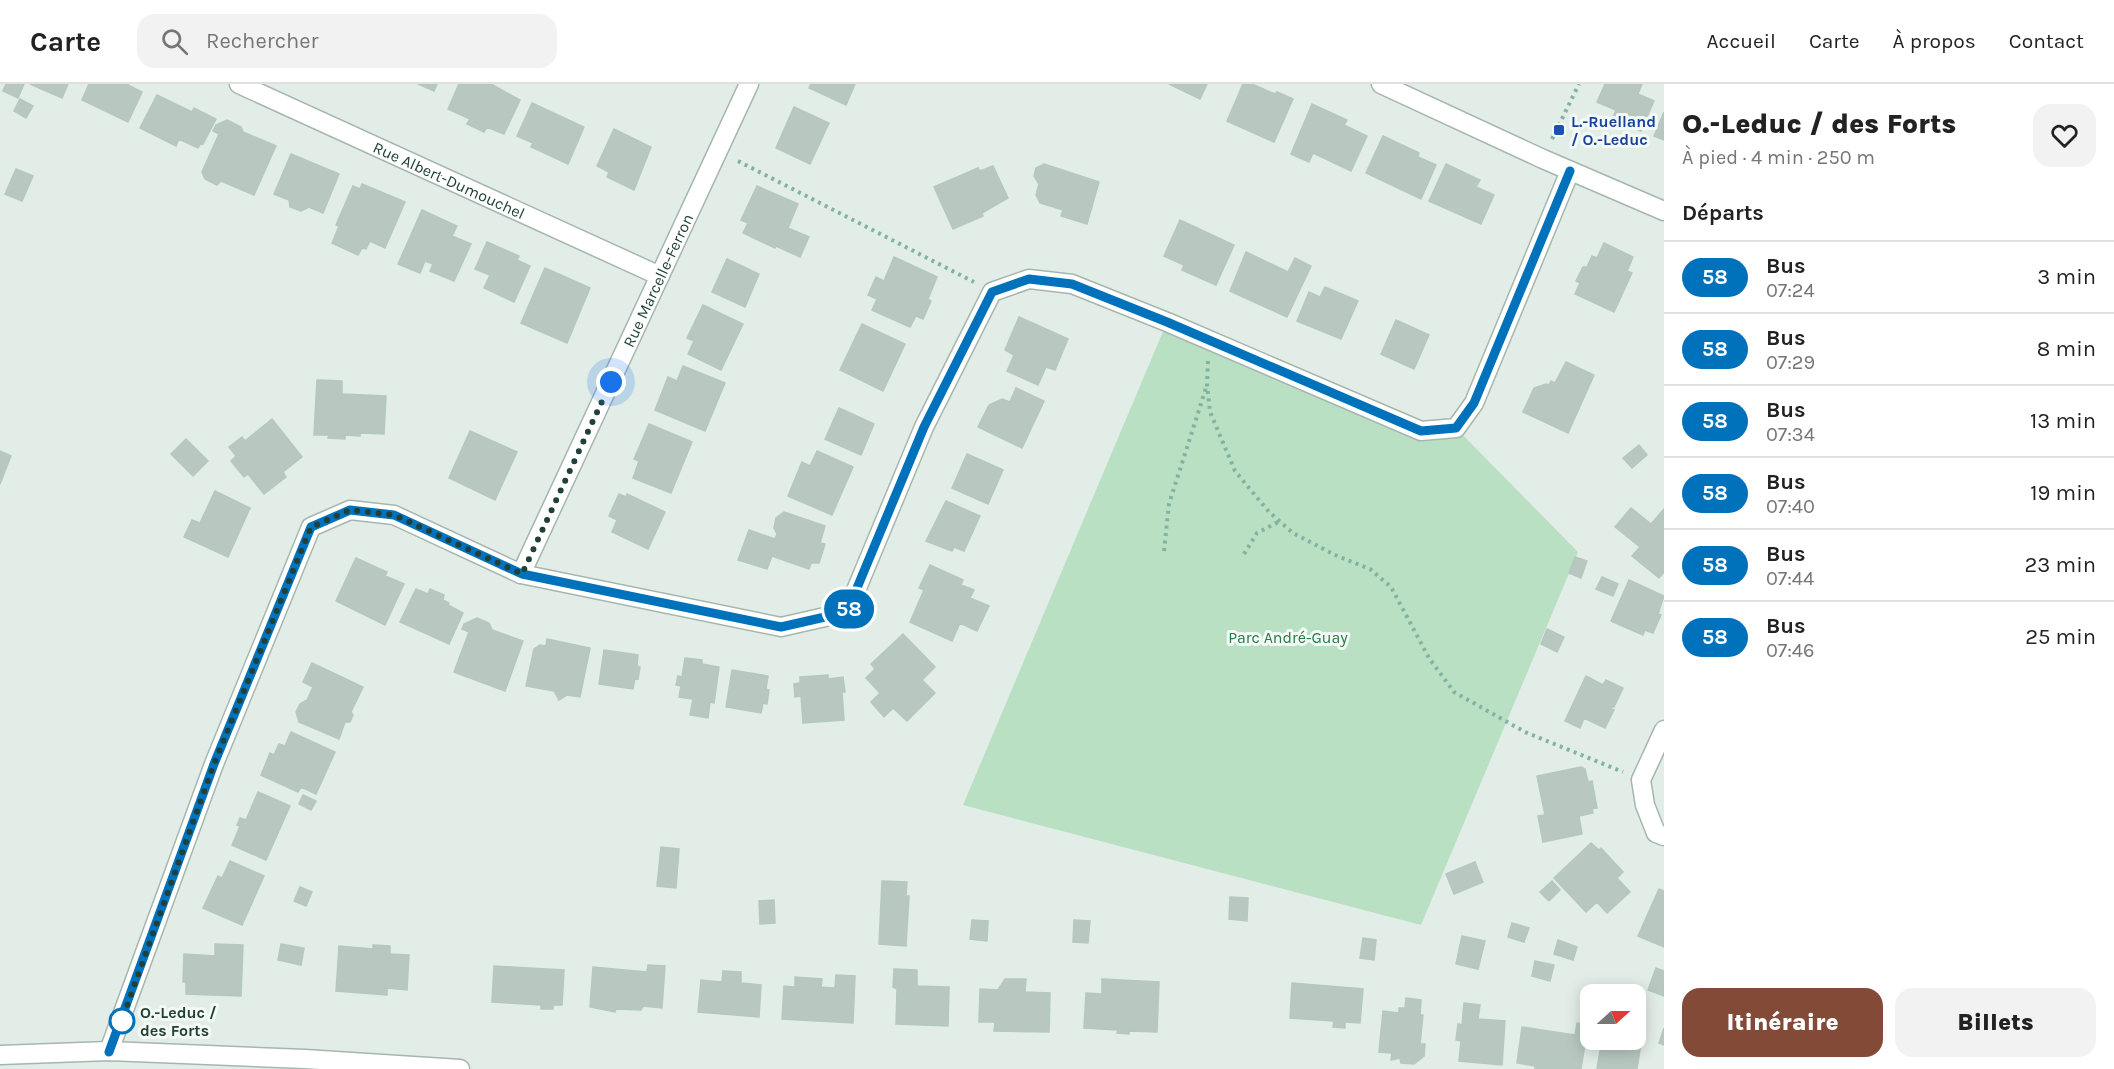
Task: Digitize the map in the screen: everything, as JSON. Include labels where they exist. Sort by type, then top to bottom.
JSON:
[{"type":"street","name":"Rue Albert-Dumouchel","points":[[239,84],[660,276]]},
{"type":"street","name":"Rue Marcelle-Ferron","points":[[522,574],[749,84]]},
{"type":"street","points":[[1381,84],[1543,159],[1664,211]]},
{"type":"street","points":[[109,1052],[214,764],[311,527],[350,510],[394,515],[522,574],[781,627],[847,612],[924,427],[992,292],[1029,279],[1072,284],[1421,431],[1456,428],[1474,403],[1570,171]]},
{"type":"street","points":[[1664,730],[1641,780],[1645,805],[1656,833],[1664,836]]},
{"type":"street","points":[[0,1055],[109,1052],[305,1059],[460,1069]]},
{"type":"path","points":[[1543,159],[1579,84]]},
{"type":"path","points":[[718,151],[992,292]]},
{"type":"path","points":[[1208,340],[1207,384],[1210,412],[1235,471],[1269,513],[1293,533],[1335,555],[1370,569],[1391,587],[1429,658],[1454,692],[1526,732],[1641,780]]},
{"type":"path","points":[[1164,551],[1169,504],[1207,384]]},
{"type":"path","points":[[1245,554],[1257,533],[1280,522]]},
{"type":"green space","name":"Parc André-Guay","points":[[1167,322],[1421,431],[1456,428],[1578,552],[1421,925],[963,805]]},
{"type":"building","points":[[6,84],[24,84],[18,98],[3,91]]},
{"type":"building","points":[[30,84],[68,84],[62,98]]},
{"type":"building","points":[[89,84],[128,84],[142,92],[128,122],[82,100]]},
{"type":"building","points":[[418,84],[437,84],[434,91]]},
{"type":"building","points":[[459,84],[491,84],[520,100],[504,134],[487,127],[484,132],[467,124],[470,119],[448,109]]},
{"type":"building","points":[[811,84],[855,84],[846,105],[809,88]]},
{"type":"building","points":[[1169,84],[1207,84],[1200,99]]},
{"type":"building","points":[[1243,84],[1252,84],[1293,99],[1274,142],[1227,121]]},
{"type":"building","points":[[1605,84],[1642,84],[1638,94],[1654,101],[1641,131],[1612,119],[1616,110],[1597,102]]},
{"type":"building","points":[[157,95],[192,112],[194,108],[216,119],[203,144],[201,143],[198,148],[179,139],[176,146],[140,128]]},
{"type":"building","points":[[20,99],[33,106],[26,118],[14,111]]},
{"type":"building","points":[[532,103],[584,127],[568,164],[531,147],[533,143],[517,136]]},
{"type":"building","points":[[1312,104],[1347,120],[1344,125],[1367,136],[1351,171],[1313,153],[1309,162],[1291,154]]},
{"type":"building","points":[[794,107],[829,123],[810,164],[776,148]]},
{"type":"building","points":[[1664,112],[1664,140],[1654,136]]},
{"type":"building","points":[[227,120],[241,127],[243,132],[276,146],[254,195],[221,181],[217,185],[205,179],[202,172],[219,134],[213,131],[216,125]]},
{"type":"building","points":[[614,129],[651,147],[634,190],[607,177],[609,172],[597,166]]},
{"type":"building","points":[[1383,136],[1419,153],[1418,157],[1436,165],[1421,199],[1366,173]]},
{"type":"building","points":[[291,154],[339,174],[323,213],[309,207],[301,211],[290,207],[289,200],[274,194]]},
{"type":"building","points":[[1044,164],[1099,182],[1087,224],[1061,216],[1063,210],[1040,203],[1036,195],[1039,184],[1034,176],[1036,168]]},
{"type":"building","points":[[1446,164],[1480,180],[1476,187],[1494,195],[1481,224],[1429,201]]},
{"type":"building","points":[[993,166],[1008,198],[982,213],[983,216],[953,229],[934,187],[978,168],[980,171]]},
{"type":"building","points":[[16,169],[33,176],[22,201],[5,194]]},
{"type":"building","points":[[362,184],[405,202],[385,248],[370,241],[366,249],[362,248],[358,255],[332,243],[339,226],[336,225],[353,186],[360,189]]},
{"type":"building","points":[[757,186],[798,204],[788,228],[809,237],[800,257],[743,233],[748,223],[741,220]]},
{"type":"building","points":[[422,210],[457,226],[452,236],[471,244],[454,281],[430,271],[433,264],[425,261],[420,273],[398,264]]},
{"type":"building","points":[[1180,220],[1234,245],[1216,285],[1182,270],[1184,265],[1164,256]]},
{"type":"building","points":[[487,242],[519,256],[517,260],[530,266],[514,302],[484,288],[490,275],[475,269]]},
{"type":"building","points":[[1604,243],[1633,257],[1627,271],[1632,273],[1614,312],[1575,294],[1580,283],[1576,281],[1583,267],[1587,267],[1592,256],[1597,258]]},
{"type":"building","points":[[1246,252],[1288,272],[1295,258],[1311,266],[1287,317],[1230,291]]},
{"type":"building","points":[[894,257],[937,277],[928,299],[931,301],[923,319],[916,316],[910,327],[872,310],[877,299],[868,295],[876,277],[884,281]]},
{"type":"building","points":[[727,259],[759,274],[745,307],[712,292]]},
{"type":"building","points":[[545,268],[590,288],[567,343],[521,323]]},
{"type":"building","points":[[1325,287],[1358,301],[1341,339],[1297,321],[1309,292],[1320,297]]},
{"type":"building","points":[[703,305],[743,324],[721,370],[688,354],[694,341],[687,338]]},
{"type":"building","points":[[1019,317],[1068,339],[1055,370],[1046,367],[1038,385],[1007,371],[1014,355],[1005,350]]},
{"type":"building","points":[[1396,320],[1429,335],[1414,369],[1381,354]]},
{"type":"building","points":[[862,324],[905,344],[883,391],[840,370]]},
{"type":"building","points":[[1566,362],[1594,375],[1568,433],[1523,412],[1534,388],[1549,385],[1551,381],[1555,383]]},
{"type":"building","points":[[683,366],[725,383],[705,431],[655,410],[668,377],[677,381]]},
{"type":"building","points":[[317,380],[342,381],[342,394],[386,396],[384,434],[360,433],[360,436],[345,435],[345,439],[328,438],[329,435],[314,435]]},
{"type":"building","points":[[1016,388],[1044,401],[1022,448],[978,427],[989,405],[1002,399],[1010,402]]},
{"type":"building","points":[[839,408],[874,424],[861,455],[825,439]]},
{"type":"building","points":[[272,419],[302,457],[283,472],[286,477],[264,494],[248,474],[244,477],[231,461],[236,456],[229,447],[242,437],[245,441]]},
{"type":"building","points":[[649,424],[692,442],[671,493],[633,478],[639,461],[634,459]]},
{"type":"building","points":[[470,431],[517,452],[495,500],[449,478]]},
{"type":"building","points":[[186,439],[208,461],[193,476],[171,454]]},
{"type":"building","points":[[1639,445],[1647,455],[1632,468],[1623,458]]},
{"type":"building","points":[[0,451],[11,456],[0,484]]},
{"type":"building","points":[[817,451],[853,467],[832,515],[788,496],[802,462],[810,466]]},
{"type":"building","points":[[967,454],[1003,470],[988,504],[952,488]]},
{"type":"building","points":[[215,491],[250,508],[228,557],[184,537],[192,520],[200,523]]},
{"type":"building","points":[[619,494],[626,497],[627,494],[665,512],[648,549],[612,532],[617,520],[609,516]]},
{"type":"building","points":[[946,501],[980,516],[964,551],[954,547],[952,551],[926,541]]},
{"type":"building","points":[[1631,508],[1651,524],[1664,509],[1664,572],[1659,578],[1632,556],[1640,547],[1615,527]]},
{"type":"building","points":[[784,512],[825,526],[820,543],[825,544],[819,563],[811,563],[809,569],[772,556],[767,569],[738,560],[749,530],[775,539],[776,518]]},
{"type":"building","points":[[1575,557],[1587,561],[1581,578],[1569,573]]},
{"type":"building","points":[[356,558],[387,572],[385,576],[404,584],[385,625],[336,601]]},
{"type":"building","points":[[930,565],[963,580],[961,585],[974,590],[970,598],[989,606],[977,631],[960,623],[952,641],[910,622],[924,590],[919,588]]},
{"type":"building","points":[[1602,577],[1618,584],[1613,596],[1596,589]]},
{"type":"building","points":[[1629,580],[1664,596],[1658,614],[1661,615],[1653,633],[1645,630],[1643,635],[1611,621]]},
{"type":"building","points":[[416,589],[428,594],[430,589],[444,595],[443,600],[449,603],[448,605],[463,613],[449,644],[400,622]]},
{"type":"building","points":[[477,618],[489,623],[492,630],[523,641],[505,691],[454,672],[469,632],[462,629],[464,624]]},
{"type":"building","points":[[1547,629],[1564,637],[1557,652],[1541,644]]},
{"type":"building","points":[[903,634],[935,667],[922,680],[935,693],[907,721],[893,708],[884,717],[871,702],[880,693],[866,678],[875,669],[871,664]]},
{"type":"building","points":[[547,639],[590,648],[580,697],[567,695],[559,700],[554,691],[526,686],[534,649],[540,645],[546,646]]},
{"type":"building","points":[[604,650],[638,655],[637,666],[640,667],[633,689],[599,684]]},
{"type":"building","points":[[685,658],[702,660],[702,664],[719,667],[714,703],[710,702],[708,718],[690,715],[693,699],[679,697],[681,686],[676,685],[678,676],[682,677]]},
{"type":"building","points":[[312,663],[363,687],[351,712],[353,715],[350,722],[345,722],[339,739],[299,722],[296,712],[300,704],[307,700],[313,687],[303,682]]},
{"type":"building","points":[[732,670],[768,676],[767,704],[763,703],[761,713],[726,707]]},
{"type":"building","points":[[828,675],[828,679],[843,677],[844,720],[803,723],[801,696],[795,697],[794,684],[800,683],[800,677]]},
{"type":"building","points":[[1586,676],[1603,685],[1606,680],[1623,688],[1614,707],[1607,707],[1614,710],[1605,728],[1584,718],[1580,728],[1565,721]]},
{"type":"building","points":[[291,732],[335,752],[316,794],[301,787],[298,792],[261,775],[270,753],[274,755],[279,744],[285,746]]},
{"type":"building","points":[[1581,767],[1585,769],[1588,782],[1592,781],[1597,808],[1592,809],[1593,813],[1579,816],[1582,834],[1543,842],[1538,816],[1545,815],[1537,776]]},
{"type":"building","points":[[258,792],[290,806],[266,860],[232,845],[240,826],[237,825],[240,818],[246,820]]},
{"type":"building","points":[[303,795],[316,801],[311,810],[299,804]]},
{"type":"building","points":[[1591,843],[1599,850],[1601,848],[1623,872],[1617,878],[1630,892],[1607,913],[1597,902],[1586,912],[1554,878]]},
{"type":"building","points":[[661,847],[679,849],[676,888],[657,886]]},
{"type":"building","points":[[230,861],[264,876],[242,925],[203,908],[218,876],[222,878]]},
{"type":"building","points":[[1475,862],[1483,882],[1454,894],[1446,874]]},
{"type":"building","points":[[882,881],[907,882],[906,896],[909,896],[906,946],[879,944]]},
{"type":"building","points":[[1552,881],[1560,890],[1549,901],[1540,892]]},
{"type":"building","points":[[300,887],[312,892],[306,906],[294,901]]},
{"type":"building","points":[[1659,889],[1664,891],[1664,947],[1638,936]]},
{"type":"building","points":[[1230,897],[1248,898],[1247,921],[1229,919]]},
{"type":"building","points":[[774,900],[775,923],[760,924],[759,901]]},
{"type":"building","points":[[972,920],[988,921],[987,941],[970,939]]},
{"type":"building","points":[[1074,920],[1090,921],[1088,943],[1073,942]]},
{"type":"building","points":[[1512,923],[1529,928],[1524,942],[1508,937]]},
{"type":"building","points":[[1462,936],[1485,941],[1478,969],[1456,964]]},
{"type":"building","points":[[1363,938],[1376,940],[1374,960],[1360,958]]},
{"type":"building","points":[[1558,940],[1577,947],[1573,960],[1554,954]]},
{"type":"building","points":[[215,944],[243,945],[241,996],[186,994],[186,982],[183,982],[184,954],[215,956]]},
{"type":"building","points":[[281,944],[304,948],[301,965],[278,960]]},
{"type":"building","points":[[373,945],[390,946],[390,954],[409,955],[407,990],[387,988],[387,995],[336,991],[339,946],[373,949]]},
{"type":"building","points":[[1535,961],[1554,965],[1550,981],[1532,976]]},
{"type":"building","points":[[648,965],[665,966],[662,1008],[643,1006],[641,1010],[616,1009],[615,1012],[590,1007],[593,967],[647,972]]},
{"type":"building","points":[[494,966],[564,970],[562,1005],[553,1005],[553,1009],[541,1009],[541,1005],[492,1002]]},
{"type":"building","points":[[1656,968],[1664,971],[1664,996],[1648,990]]},
{"type":"building","points":[[894,969],[917,970],[917,986],[949,987],[948,1026],[896,1024],[897,989],[893,987]]},
{"type":"building","points":[[723,971],[741,972],[741,983],[761,985],[759,1017],[698,1012],[701,980],[722,982]]},
{"type":"building","points":[[836,975],[855,976],[853,1023],[782,1019],[784,986],[795,987],[795,977],[822,979],[821,987],[835,988]]},
{"type":"building","points":[[1005,979],[1026,979],[1025,992],[1050,993],[1049,1032],[994,1031],[995,1022],[979,1022],[980,989],[998,990]]},
{"type":"building","points":[[1102,979],[1159,982],[1157,1032],[1129,1031],[1129,1034],[1117,1033],[1118,1030],[1084,1028],[1086,993],[1102,994]]},
{"type":"building","points":[[1292,983],[1363,989],[1360,1023],[1345,1022],[1345,1028],[1333,1027],[1334,1021],[1290,1018]]},
{"type":"building","points":[[1406,998],[1421,1000],[1420,1015],[1423,1015],[1420,1044],[1425,1044],[1424,1056],[1414,1064],[1401,1063],[1400,1058],[1391,1060],[1392,1053],[1379,1052],[1383,1011],[1399,1013],[1399,1008],[1405,1008]]},
{"type":"building","points":[[1464,1003],[1480,1005],[1478,1019],[1505,1021],[1502,1065],[1459,1061],[1461,1041],[1456,1040],[1458,1024],[1462,1025]]},
{"type":"building","points":[[1577,1023],[1580,1024],[1580,1050],[1584,1050],[1581,1069],[1535,1069],[1535,1066],[1517,1063],[1522,1027],[1575,1035]]},
{"type":"building","points":[[1664,1028],[1664,1045],[1659,1043]]},
{"type":"building","points":[[1600,1050],[1640,1050],[1637,1069],[1597,1069]]},
{"type":"bus line","name":"58","points":[[109,1052],[214,764],[311,527],[350,510],[394,515],[522,574],[781,627],[847,612],[924,427],[992,292],[1029,279],[1072,284],[1167,322],[1421,431],[1456,428],[1474,403],[1570,171]]},
{"type":"place","name":"L.-Ruelland / O.-Leduc","points":[[1559,130]]},
{"type":"place","name":"O.-Leduc / des Forts","points":[[122,1021]]},
{"type":"route","points":[[122,1021],[119,1028],[214,764],[311,527],[350,510],[394,515],[522,574],[611,382]]}]
